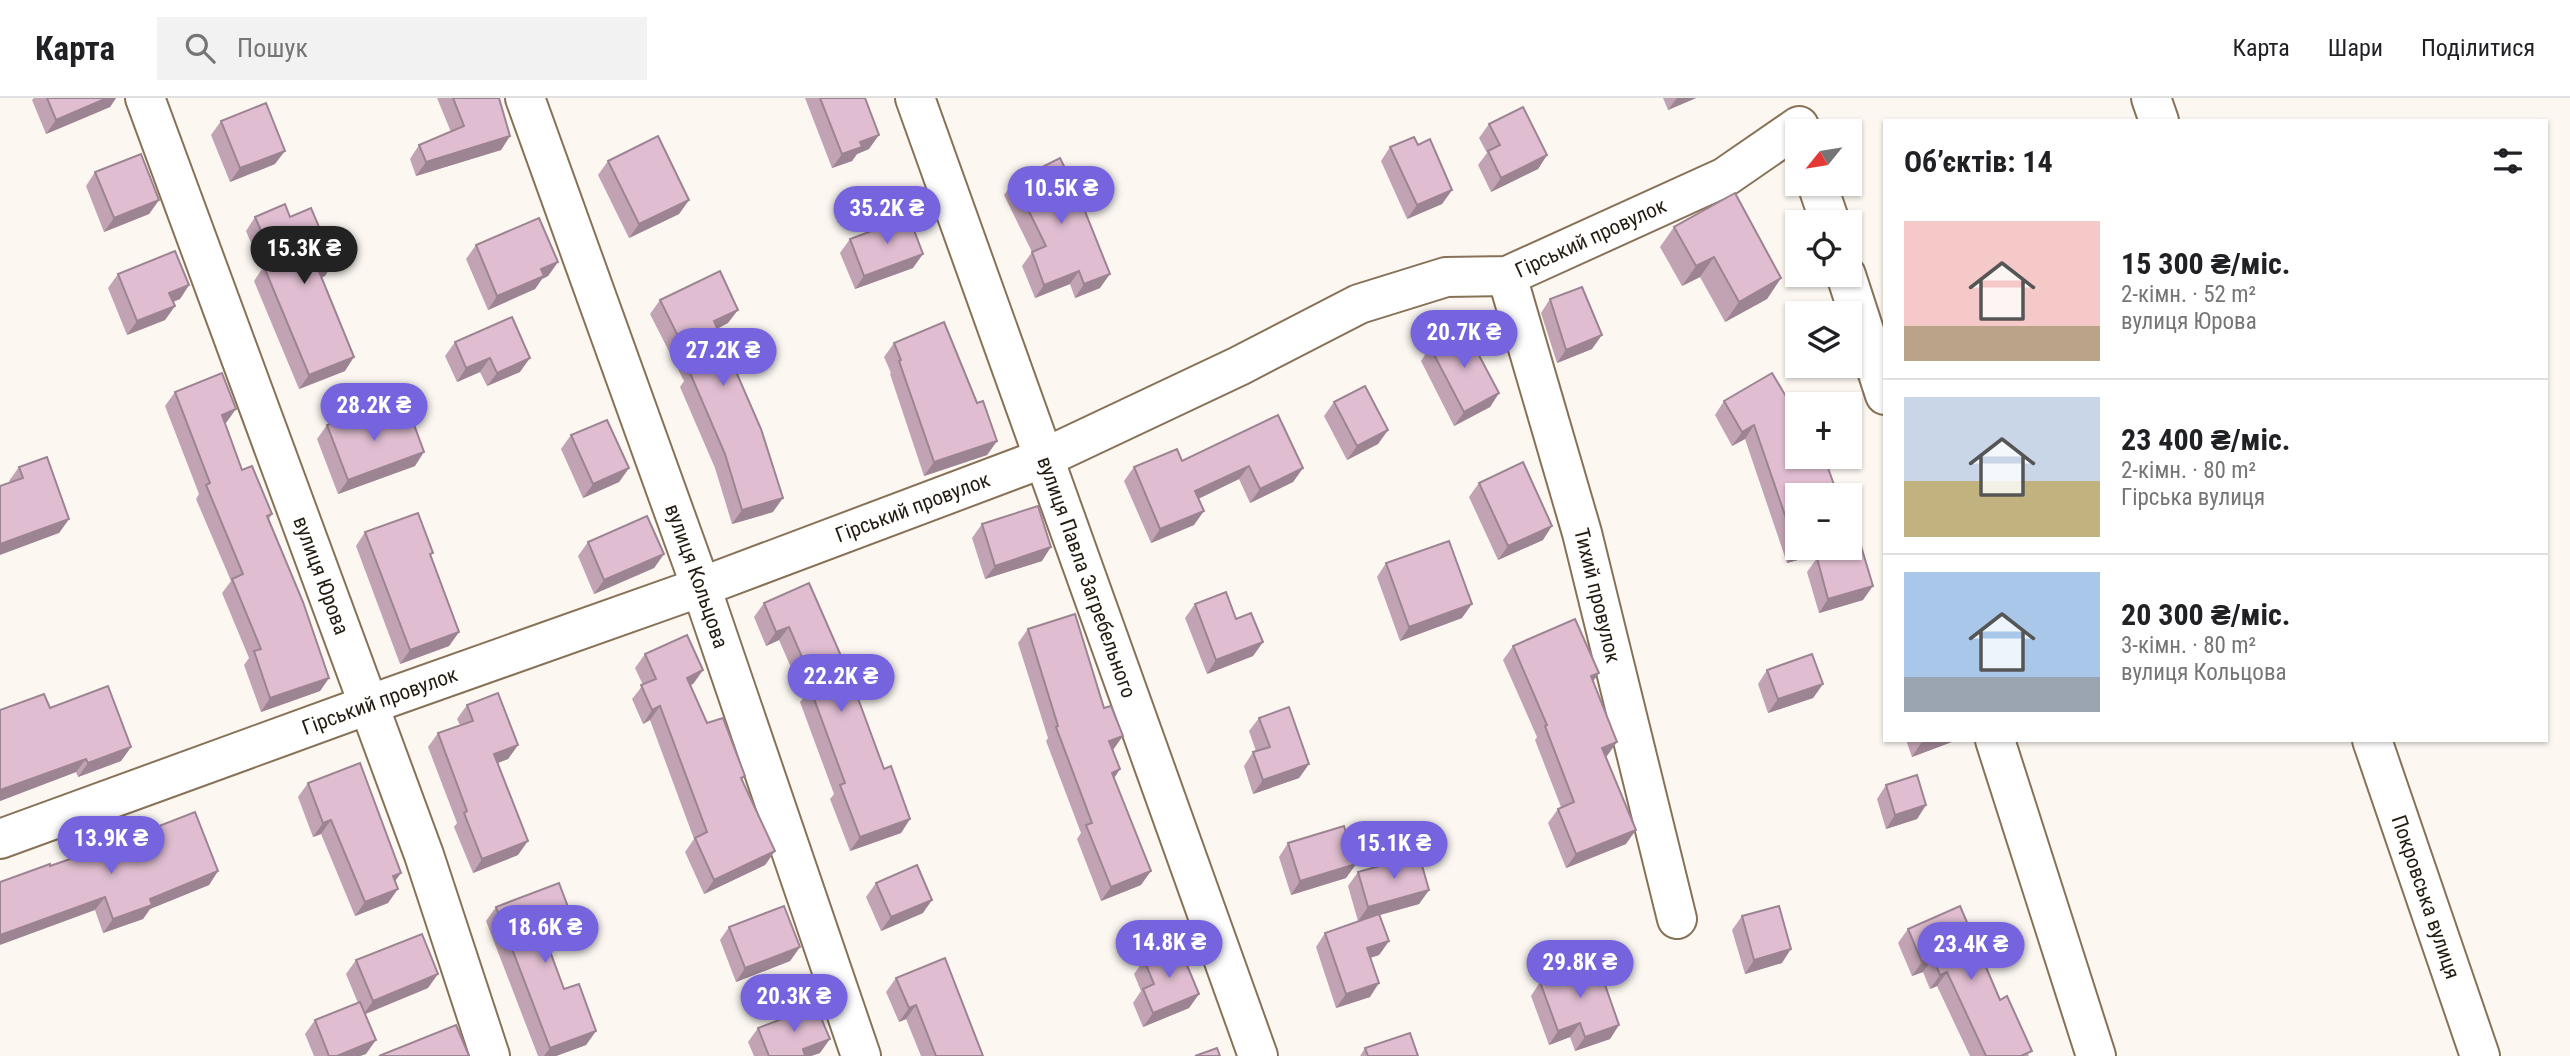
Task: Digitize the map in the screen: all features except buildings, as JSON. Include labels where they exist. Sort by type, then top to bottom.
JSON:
[{"type":"street","name":"вулиця Юрова","points":[[145,98],[424,855],[489,1056]]},
{"type":"street","name":"вулиця Кольцова","points":[[525,98],[701,587],[861,1056]]},
{"type":"street","name":"вулиця Павла Загребельного","points":[[915,98],[1258,1056]]},
{"type":"street","points":[[2151,98],[2158,119]]},
{"type":"street","name":"Гірський провулок","points":[[0,839],[701,587],[1044,458],[1239,366],[1359,304],[1446,278],[1507,276],[1725,177],[1796,118]]},
{"type":"street","name":"Тихий провулок","points":[[1507,276],[1582,533],[1677,919]]},
{"type":"street","points":[[1850,287],[1883,389]]},
{"type":"street","points":[[1996,742],[2096,1056]]},
{"type":"street","name":"Покровська вулиця","points":[[2373,742],[2480,1056]]}]
